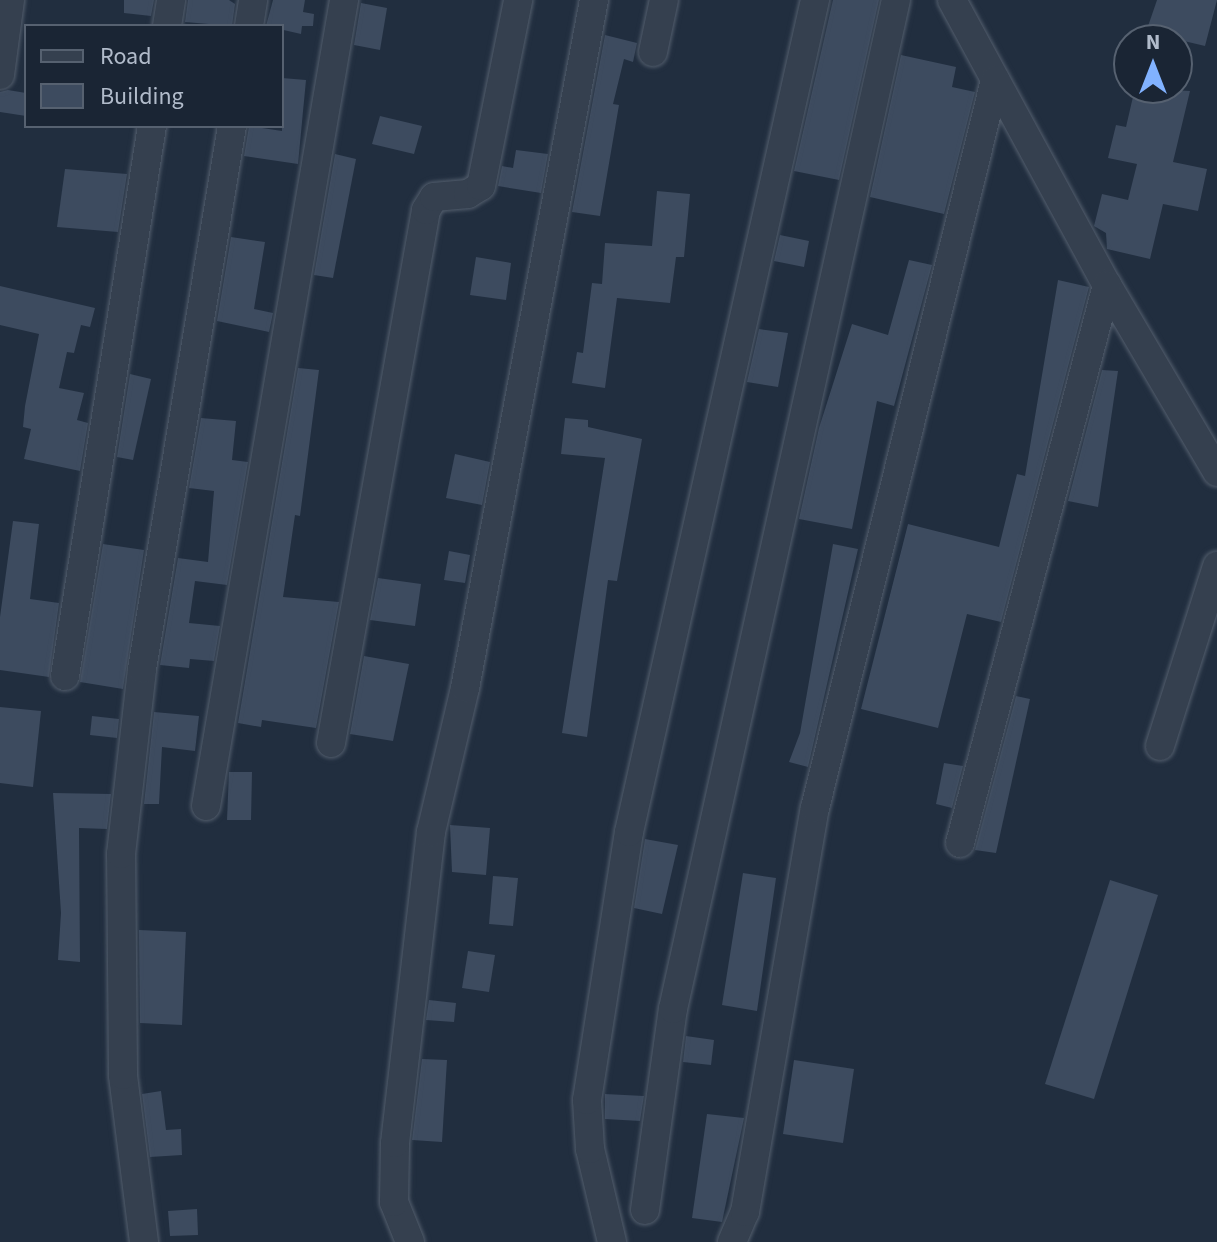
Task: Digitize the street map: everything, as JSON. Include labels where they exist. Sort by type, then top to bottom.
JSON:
[{"type":"street","points":[[0,75],[10,0]]},
{"type":"street","points":[[167,24],[171,0]]},
{"type":"street","points":[[249,24],[253,0]]},
{"type":"street","points":[[206,806],[344,0]]},
{"type":"street","points":[[331,743],[426,210],[434,197],[468,194],[481,186],[518,0]]},
{"type":"street","points":[[410,1242],[394,1202],[395,1143],[431,832],[465,688],[594,0]]},
{"type":"street","points":[[653,52],[664,0]]},
{"type":"street","points":[[612,1242],[590,1149],[587,1100],[626,847],[815,0]]},
{"type":"street","points":[[645,1210],[673,1009],[896,0]]},
{"type":"street","points":[[952,0],[1107,285],[1215,460]]},
{"type":"street","points":[[732,1242],[745,1212],[818,794],[995,80]]},
{"type":"street","points":[[65,676],[152,128]]},
{"type":"street","points":[[144,1242],[123,1075],[121,854],[142,669],[232,128]]},
{"type":"street","points":[[960,843],[1107,285]]},
{"type":"street","points":[[1160,746],[1217,566]]},
{"type":"building","points":[[124,0],[154,0],[151,16],[124,13]]},
{"type":"building","points":[[188,0],[229,0],[235,4],[232,24],[185,22]]},
{"type":"building","points":[[273,0],[305,0],[303,12],[314,14],[313,26],[302,26],[301,34],[284,30],[284,24],[267,24]]},
{"type":"building","points":[[833,0],[879,0],[839,180],[794,171]]},
{"type":"building","points":[[1157,0],[1217,0],[1205,46],[1193,43],[1193,24],[1149,24]]},
{"type":"building","points":[[361,3],[387,8],[380,50],[354,45]]},
{"type":"building","points":[[605,35],[637,43],[633,62],[624,59],[613,104],[619,105],[600,216],[572,212]]},
{"type":"building","points":[[901,55],[956,67],[952,87],[975,92],[944,214],[870,197]]},
{"type":"building","points":[[284,78],[306,80],[298,164],[244,156],[249,128],[282,131]]},
{"type":"building","points":[[0,92],[24,93],[24,116],[0,112]]},
{"type":"building","points":[[1131,104],[1187,104],[1173,162],[1207,169],[1198,211],[1163,204],[1150,259],[1107,249],[1106,233],[1094,226],[1102,194],[1128,200],[1137,164],[1108,158],[1116,125],[1126,127]]},
{"type":"building","points":[[380,116],[422,126],[414,154],[372,144]]},
{"type":"building","points":[[516,150],[548,154],[541,193],[498,186],[502,166],[513,168]]},
{"type":"building","points":[[335,154],[356,159],[333,278],[314,275]]},
{"type":"building","points":[[65,169],[127,174],[118,232],[57,227]]},
{"type":"building","points":[[657,191],[690,194],[684,257],[676,257],[670,303],[617,298],[605,388],[572,383],[577,352],[583,353],[592,283],[602,284],[605,243],[652,246]]},
{"type":"building","points":[[780,235],[809,241],[804,267],[774,261]]},
{"type":"building","points":[[231,237],[265,242],[254,309],[273,313],[269,332],[217,321]]},
{"type":"building","points":[[476,257],[511,263],[506,300],[470,295]]},
{"type":"building","points":[[909,260],[932,265],[894,406],[877,401],[852,529],[799,519],[819,428],[852,324],[888,335]]},
{"type":"building","points":[[1058,280],[1089,287],[1001,622],[967,614],[938,728],[861,709],[908,524],[999,547],[1017,474],[1025,476]]},
{"type":"building","points":[[0,286],[95,308],[90,327],[81,325],[74,353],[67,352],[59,388],[84,393],[77,420],[88,423],[80,471],[24,459],[31,429],[23,427],[25,406],[39,334],[0,325]]},
{"type":"building","points":[[759,329],[788,333],[778,387],[747,382]]},
{"type":"building","points":[[298,368],[319,370],[300,516],[295,515],[283,597],[339,602],[316,728],[262,720],[261,727],[238,723]]},
{"type":"building","points":[[1102,370],[1118,371],[1098,507],[1068,501]]},
{"type":"building","points":[[130,374],[151,379],[133,460],[117,457]]},
{"type":"building","points":[[201,418],[236,421],[232,460],[248,462],[227,585],[195,581],[189,623],[220,626],[214,661],[190,659],[189,668],[160,665],[178,558],[208,562],[214,491],[189,488]]},
{"type":"building","points":[[565,418],[588,420],[588,427],[642,439],[617,581],[608,580],[587,737],[562,733],[605,458],[561,454]]},
{"type":"building","points":[[455,454],[490,462],[482,505],[446,498]]},
{"type":"building","points":[[13,521],[39,524],[30,599],[59,603],[49,677],[0,670],[0,617]]},
{"type":"building","points":[[103,544],[144,550],[123,689],[80,682]]},
{"type":"building","points":[[833,544],[858,549],[808,767],[789,762],[800,733]]},
{"type":"building","points":[[449,551],[470,555],[465,583],[444,580]]},
{"type":"building","points":[[378,578],[421,584],[415,626],[370,620]]},
{"type":"building","points":[[364,656],[409,664],[393,741],[350,734]]},
{"type":"building","points":[[1016,696],[1030,699],[996,853],[975,850]]},
{"type":"building","points":[[0,707],[41,711],[33,787],[0,783]]},
{"type":"building","points":[[154,712],[199,716],[195,751],[162,747],[159,804],[144,804]]},
{"type":"building","points":[[92,716],[119,719],[117,738],[90,735]]},
{"type":"building","points":[[944,763],[963,766],[952,808],[936,804]]},
{"type":"building","points":[[229,772],[252,772],[251,820],[227,820]]},
{"type":"building","points":[[53,793],[111,794],[107,829],[79,828],[80,962],[58,960],[61,913]]},
{"type":"building","points":[[450,825],[490,828],[486,875],[452,872]]},
{"type":"building","points":[[645,839],[678,845],[662,914],[634,908]]},
{"type":"building","points":[[743,873],[776,878],[757,1011],[722,1005]]},
{"type":"building","points":[[493,876],[518,878],[513,926],[489,924]]},
{"type":"building","points":[[1110,880],[1158,895],[1094,1099],[1045,1084]]},
{"type":"building","points":[[139,930],[186,932],[182,1025],[140,1023]]},
{"type":"building","points":[[468,951],[495,955],[489,992],[462,988]]},
{"type":"building","points":[[429,1000],[456,1003],[454,1022],[426,1020]]},
{"type":"building","points":[[686,1036],[714,1040],[711,1065],[683,1062]]},
{"type":"building","points":[[422,1059],[447,1060],[442,1142],[412,1140]]},
{"type":"building","points":[[794,1060],[854,1069],[843,1143],[783,1134]]},
{"type":"building","points":[[161,1091],[166,1130],[181,1129],[182,1155],[150,1157],[142,1094]]},
{"type":"building","points":[[605,1094],[644,1096],[640,1121],[605,1119]]},
{"type":"building","points":[[707,1114],[744,1118],[722,1222],[692,1218]]},
{"type":"building","points":[[197,1209],[198,1235],[170,1236],[168,1211]]}]
